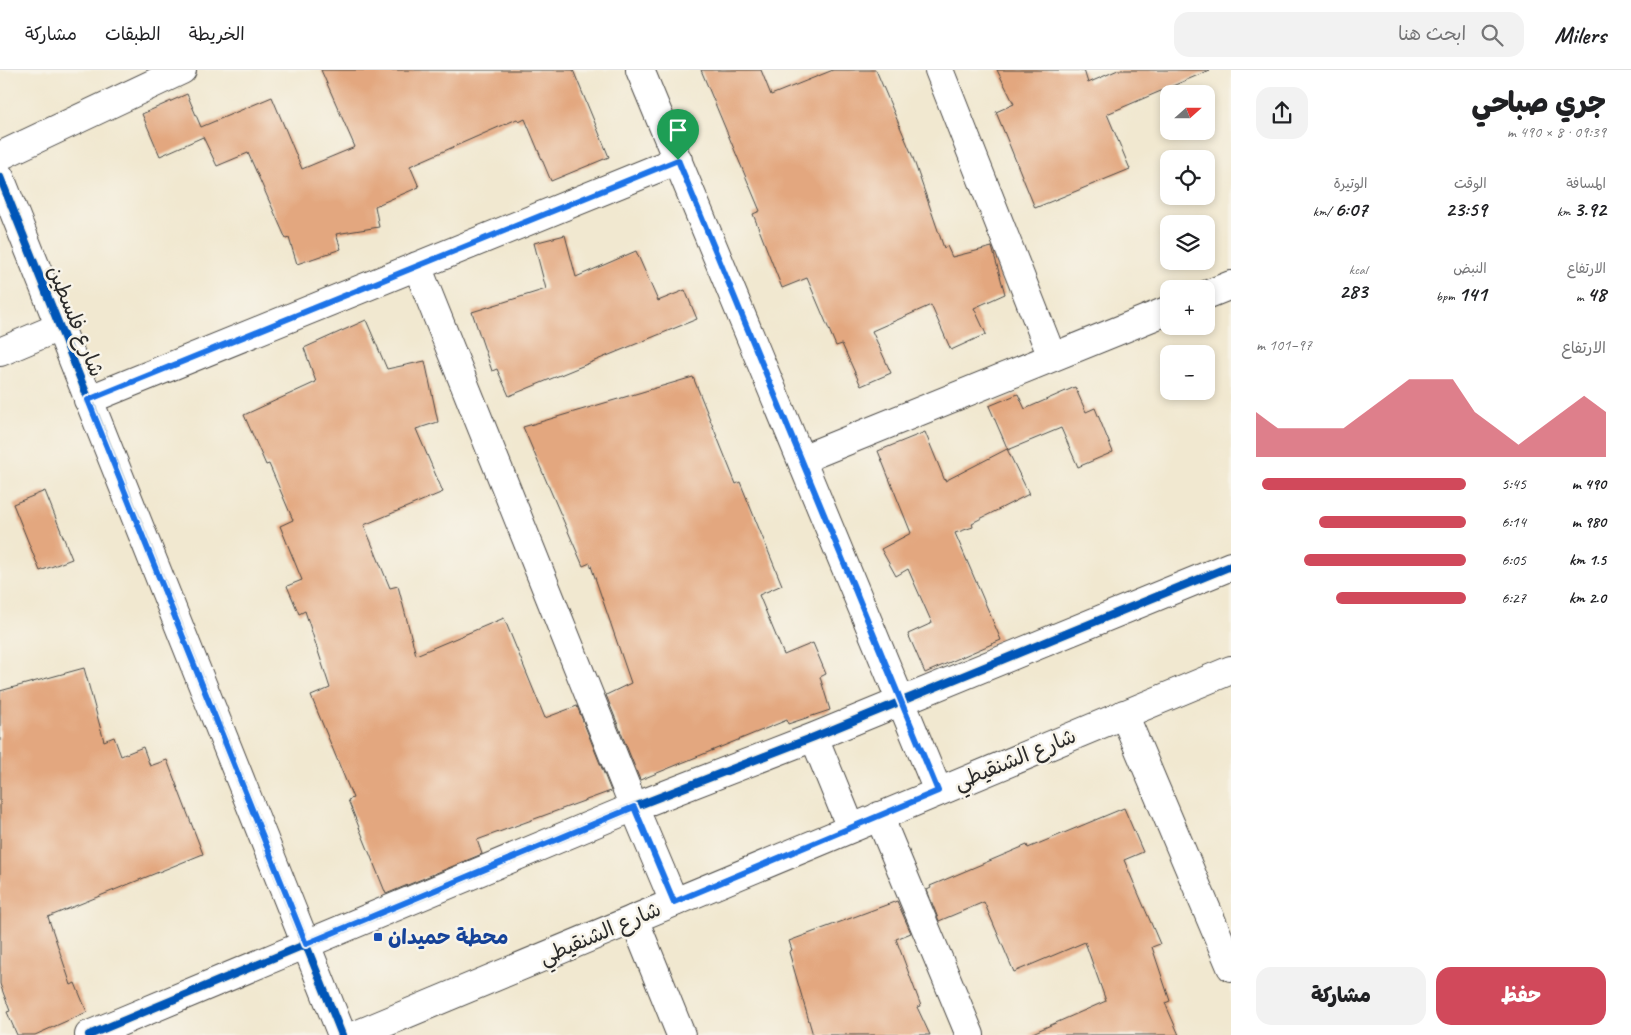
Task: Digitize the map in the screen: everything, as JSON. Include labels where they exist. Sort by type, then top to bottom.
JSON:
[{"type":"street","points":[[0,156],[182,70]]},
{"type":"street","points":[[640,70],[938,791]]},
{"type":"street","points":[[939,70],[1052,357]]},
{"type":"street","points":[[88,400],[678,160]]},
{"type":"street","name":"شارع فلسطين","points":[[0,177],[342,1035]]},
{"type":"street","points":[[417,266],[674,902]]},
{"type":"street","points":[[1215,291],[1231,285]]},
{"type":"street","points":[[802,459],[1160,314]]},
{"type":"street","points":[[0,352],[59,327]]},
{"type":"street","points":[[90,1035],[634,807],[902,702],[1231,566]]},
{"type":"street","name":"شارع الشنقيطي","points":[[356,1035],[1231,670]]},
{"type":"street","points":[[1124,714],[1231,967]]},
{"type":"street","points":[[814,737],[851,828]]},
{"type":"street","points":[[879,816],[970,1035]]},
{"type":"street","points":[[634,919],[681,1035]]},
{"type":"building","points":[[321,70],[573,70],[609,157],[551,181],[525,119],[519,122],[517,119],[410,166],[419,187],[375,206],[379,227],[336,234],[341,249],[297,264],[289,238],[286,239],[248,153],[217,166],[203,137],[160,156],[142,114],[187,94],[201,127],[272,97],[302,169],[355,147]]},
{"type":"building","points":[[701,70],[761,70],[771,95],[833,70],[876,70],[912,155],[944,248],[947,246],[952,257],[992,247],[1005,294],[974,308],[986,334],[951,350],[931,305],[872,331],[891,373],[861,386],[842,344],[836,346],[807,278],[782,288],[753,214],[760,211]]},
{"type":"building","points":[[997,70],[1084,70],[1088,83],[1118,70],[1210,70],[1175,85],[1160,85],[1160,91],[1107,114],[1130,169],[1035,208],[996,112],[1014,104]]},
{"type":"building","points":[[565,235],[576,277],[636,251],[658,301],[685,290],[697,319],[509,396],[497,369],[492,371],[472,312],[546,289],[534,243]]},
{"type":"building","points":[[366,320],[387,369],[425,361],[438,422],[416,429],[443,492],[364,525],[390,588],[398,586],[416,655],[504,618],[545,718],[577,706],[611,791],[477,840],[482,854],[386,894],[348,800],[353,798],[311,696],[330,688],[305,611],[299,614],[287,586],[302,580],[280,526],[293,520],[269,464],[266,465],[244,415],[316,382],[304,348]]},
{"type":"building","points":[[693,377],[736,484],[740,482],[782,585],[759,595],[784,655],[813,643],[826,674],[820,677],[830,710],[788,724],[787,720],[640,780],[606,695],[631,683],[590,563],[583,566],[523,427]]},
{"type":"building","points":[[1075,387],[1086,412],[1095,408],[1113,452],[1078,467],[1061,428],[1008,450],[989,406],[1018,394],[1025,409]]},
{"type":"building","points":[[925,432],[945,481],[1007,449],[1029,494],[972,523],[973,527],[955,533],[1001,640],[925,673],[908,634],[932,623],[908,569],[896,576],[881,549],[911,533],[878,451]]},
{"type":"building","points":[[45,491],[72,559],[40,571],[13,504]]},
{"type":"building","points":[[84,668],[104,741],[114,737],[121,756],[143,747],[150,766],[167,760],[203,854],[48,917],[71,985],[75,983],[87,1012],[35,1035],[17,1035],[7,1012],[10,1011],[0,984],[0,691]]},
{"type":"building","points":[[1124,808],[1143,852],[1124,860],[1160,944],[1152,947],[1170,1001],[1165,1003],[1179,1035],[1028,1035],[1106,1001],[1085,942],[1014,972],[984,902],[939,921],[927,890],[931,888],[930,886],[1027,845],[1028,848]]},
{"type":"building","points":[[897,901],[911,933],[896,939],[921,1006],[917,1007],[930,1035],[813,1035],[789,952],[792,950],[789,941]]},
{"type":"cycle path","points":[[0,177],[342,1035]]},
{"type":"cycle path","points":[[89,1035],[634,807],[814,737],[1231,566]]},
{"type":"place","name":"محطة حميدان","points":[[378,937]]},
{"type":"route","points":[[678,160],[938,791],[674,902],[634,807],[306,944],[88,400],[678,160]]}]
